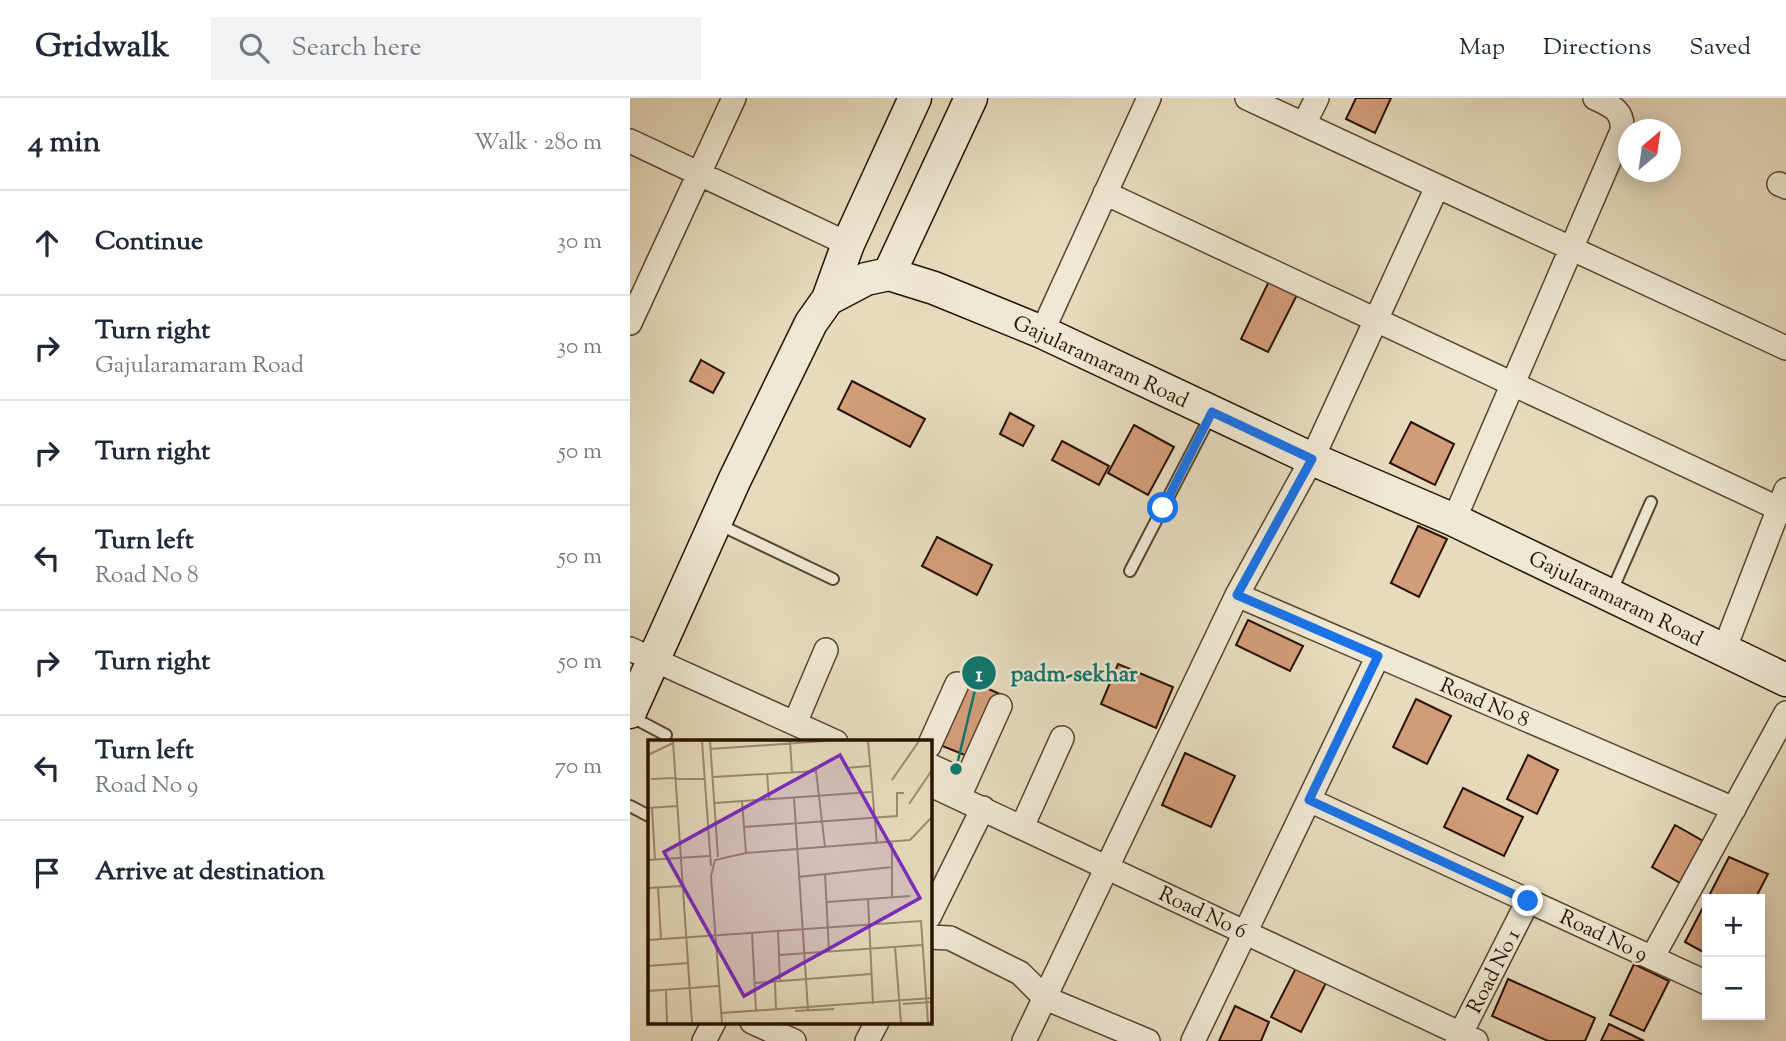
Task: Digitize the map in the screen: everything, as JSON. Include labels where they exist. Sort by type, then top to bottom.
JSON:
[{"type":"main road","points":[[630,714],[642,655],[716,523],[799,346],[828,299],[848,244],[915,98]]},
{"type":"main road","points":[[828,299],[866,279],[889,274],[971,98]]},
{"type":"main road","name":"Gajularamaram Road","points":[[889,274],[934,288],[1042,332],[1312,459],[1454,520],[1786,680]]},
{"type":"street","points":[[630,321],[734,98]]},
{"type":"street","points":[[1042,332],[1149,98]]},
{"type":"street","points":[[1247,98],[1786,348]]},
{"type":"street","points":[[1304,124],[1317,98]]},
{"type":"street","points":[[1454,520],[1622,131],[1623,121],[1619,111],[1595,98]]},
{"type":"street","points":[[630,141],[848,244]]},
{"type":"street","points":[[1024,1041],[1237,595],[1312,459],[1437,187]]},
{"type":"street","points":[[1105,193],[1377,318],[1513,385],[1783,503],[1724,650]]},
{"type":"street","name":"Road No 8","points":[[1237,595],[1734,808]]},
{"type":"street","points":[[795,723],[826,650]]},
{"type":"street","points":[[642,655],[832,740]]},
{"type":"street","points":[[1193,1041],[1378,656]]},
{"type":"street","points":[[931,742],[957,684]]},
{"type":"street","points":[[931,767],[962,790],[1000,706]]},
{"type":"street","points":[[1652,958],[1786,713]]},
{"type":"street","points":[[1022,827],[1062,738]]},
{"type":"street","name":"Road No 6","points":[[931,784],[962,790],[983,808],[1465,1039]]},
{"type":"street","name":"Road No 9","points":[[1309,800],[1702,981]]},
{"type":"street","points":[[931,913],[983,808]]},
{"type":"street","name":"Road No 1","points":[[1465,1039],[1528,901]]},
{"type":"street","points":[[931,937],[950,938],[989,956],[1020,973],[1045,998],[1148,1041]]},
{"type":"street","points":[[704,1041],[713,1024]]},
{"type":"street","points":[[756,1024],[794,1041]]},
{"type":"street","points":[[867,1041],[876,1024]]},
{"type":"lane","points":[[1130,571],[1212,412]]},
{"type":"lane","points":[[1610,595],[1650,502]]},
{"type":"lane","points":[[716,523],[833,579]]},
{"type":"lane","points":[[630,714],[666,735]]},
{"type":"lane","points":[[630,806],[648,815]]},
{"type":"building","points":[[1356,98],[1391,98],[1375,133],[1346,119]]},
{"type":"building","points":[[1273,273],[1301,287],[1268,352],[1241,339]]},
{"type":"building","points":[[701,360],[724,373],[713,393],[690,381]]},
{"type":"building","points":[[852,381],[925,419],[910,447],[838,409]]},
{"type":"building","points":[[1010,413],[1034,426],[1023,446],[1000,434]]},
{"type":"building","points":[[1411,422],[1454,444],[1435,485],[1390,463]]},
{"type":"building","points":[[1134,425],[1174,447],[1148,495],[1108,473]]},
{"type":"building","points":[[1062,441],[1109,466],[1099,485],[1052,460]]},
{"type":"building","points":[[1418,526],[1447,539],[1419,597],[1391,583]]},
{"type":"building","points":[[937,537],[992,565],[977,595],[922,566]]},
{"type":"building","points":[[1248,620],[1303,646],[1290,671],[1236,645]]},
{"type":"building","points":[[1118,664],[1173,687],[1156,728],[1101,704]]},
{"type":"building","points":[[964,678],[1000,694],[972,758],[935,743]]},
{"type":"building","points":[[1416,699],[1451,716],[1427,764],[1393,747]]},
{"type":"building","points":[[1185,753],[1235,776],[1211,827],[1162,805]]},
{"type":"building","points":[[1528,755],[1558,770],[1537,814],[1507,799]]},
{"type":"building","points":[[1463,788],[1523,817],[1504,856],[1444,827]]},
{"type":"building","points":[[1675,825],[1703,841],[1680,883],[1652,867]]},
{"type":"building","points":[[1729,857],[1768,874],[1758,894],[1710,894]]},
{"type":"building","points":[[1702,910],[1702,951],[1685,942]]},
{"type":"building","points":[[1634,964],[1669,981],[1644,1031],[1610,1015]]},
{"type":"building","points":[[1297,966],[1327,981],[1301,1032],[1271,1017]]},
{"type":"building","points":[[1508,979],[1595,1018],[1585,1041],[1548,1041],[1492,1016]]},
{"type":"building","points":[[1235,1006],[1269,1022],[1261,1041],[1219,1041]]},
{"type":"building","points":[[1609,1024],[1644,1041],[1601,1041]]},
{"type":"place","name":"padm-sekhar","points":[[956,769]]},
{"type":"route","points":[[1163,508],[1212,412],[1312,459],[1237,595],[1378,656],[1309,800],[1528,901]]}]
